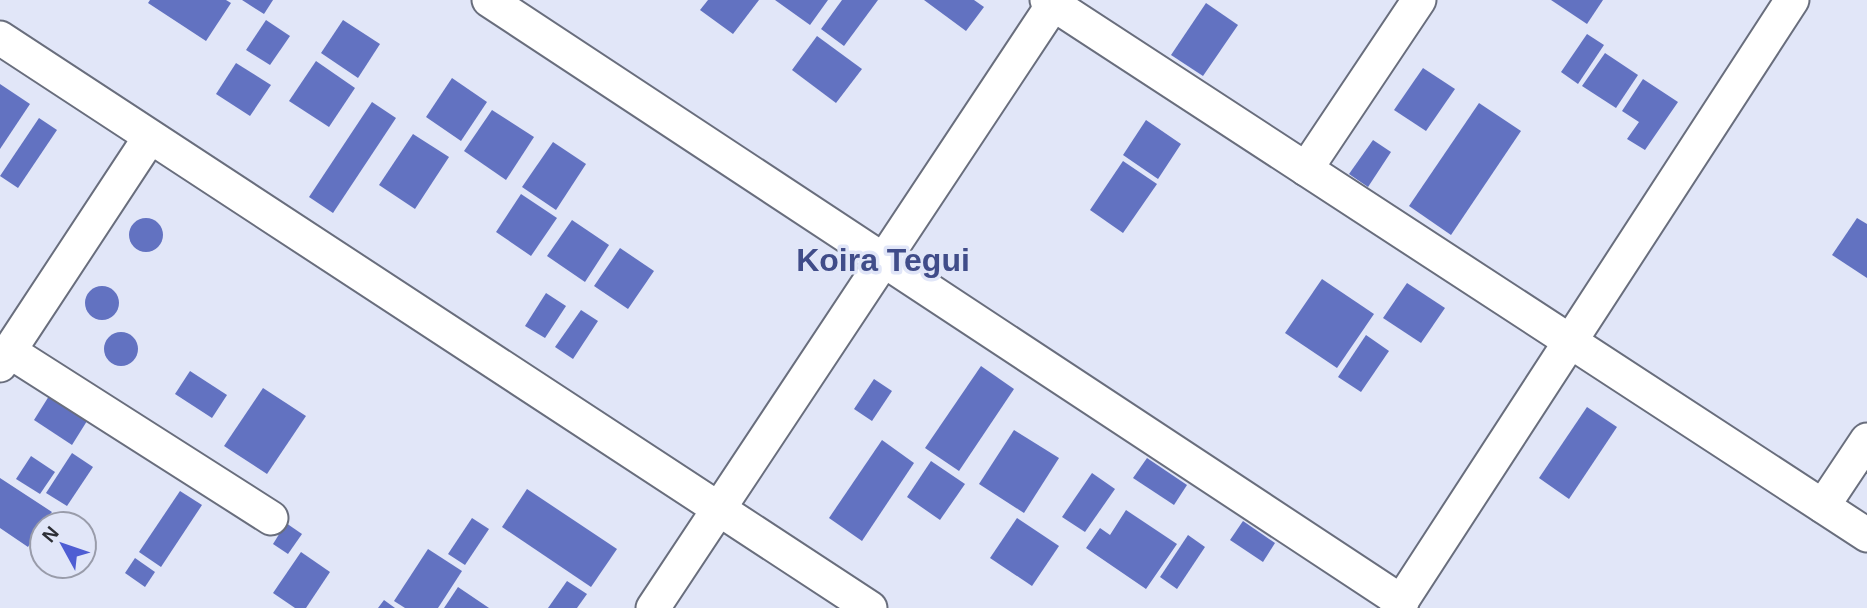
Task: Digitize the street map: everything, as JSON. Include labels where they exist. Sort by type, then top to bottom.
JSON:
[{"type":"street","points":[[489,0],[1399,605],[1792,0]]},
{"type":"street","points":[[1306,169],[1419,0]]},
{"type":"street","points":[[653,608],[1052,1],[1867,535]]},
{"type":"street","points":[[0,38],[870,608]]},
{"type":"street","points":[[150,136],[5,358],[271,518]]},
{"type":"street","points":[[1823,506],[1867,440]]},
{"type":"building","points":[[150,0],[226,0],[231,3],[206,41],[148,3]]},
{"type":"building","points":[[242,0],[273,0],[264,14]]},
{"type":"building","points":[[708,0],[759,0],[733,34],[700,10]]},
{"type":"building","points":[[775,0],[828,0],[810,25]]},
{"type":"building","points":[[842,0],[878,0],[844,46],[821,29]]},
{"type":"building","points":[[924,0],[974,0],[984,7],[966,31]]},
{"type":"building","points":[[1551,0],[1603,0],[1587,24]]},
{"type":"building","points":[[1206,3],[1238,25],[1203,76],[1171,55]]},
{"type":"building","points":[[266,20],[290,36],[270,65],[246,50]]},
{"type":"building","points":[[343,20],[380,44],[358,78],[321,53]]},
{"type":"building","points":[[1587,34],[1604,45],[1578,84],[1561,72]]},
{"type":"building","points":[[817,36],[862,69],[836,103],[792,70]]},
{"type":"building","points":[[1605,53],[1638,75],[1616,108],[1582,86]]},
{"type":"building","points":[[316,61],[355,88],[329,127],[289,101]]},
{"type":"building","points":[[236,63],[271,85],[250,116],[216,94]]},
{"type":"building","points":[[1423,68],[1455,89],[1426,131],[1394,110]]},
{"type":"building","points":[[452,78],[487,102],[461,141],[426,117]]},
{"type":"building","points":[[1643,79],[1678,102],[1645,150],[1627,139],[1639,122],[1622,111]]},
{"type":"building","points":[[0,84],[30,104],[0,149]]},
{"type":"building","points":[[372,102],[396,118],[333,213],[309,197]]},
{"type":"building","points":[[1479,103],[1521,131],[1451,235],[1409,206]]},
{"type":"building","points":[[492,110],[534,137],[506,180],[464,151]]},
{"type":"building","points":[[39,118],[57,130],[18,188],[0,176]]},
{"type":"building","points":[[1146,120],[1181,144],[1158,179],[1123,155]]},
{"type":"building","points":[[413,134],[449,157],[415,209],[379,185]]},
{"type":"building","points":[[1373,140],[1391,152],[1368,187],[1349,174]]},
{"type":"building","points":[[553,142],[586,164],[556,210],[522,187]]},
{"type":"building","points":[[1123,161],[1157,184],[1123,233],[1090,210]]},
{"type":"building","points":[[521,194],[557,218],[531,256],[496,232]]},
{"type":"building","points":[[146,218],[158,223],[163,235],[158,247],[146,252],[134,247],[129,235],[134,223]]},
{"type":"building","points":[[1857,218],[1867,224],[1867,278],[1832,255]]},
{"type":"building","points":[[572,220],[609,245],[585,282],[547,256]]},
{"type":"building","points":[[620,248],[654,271],[628,309],[594,286]]},
{"type":"building","points":[[1322,279],[1374,314],[1337,368],[1285,333]]},
{"type":"building","points":[[1407,283],[1445,308],[1421,343],[1383,318]]},
{"type":"building","points":[[102,286],[114,291],[119,303],[114,315],[102,320],[90,315],[85,303],[90,291]]},
{"type":"building","points":[[546,293],[566,306],[545,338],[525,326]]},
{"type":"building","points":[[581,310],[598,321],[573,359],[555,347]]},
{"type":"building","points":[[121,332],[133,337],[138,349],[133,361],[121,366],[109,361],[104,349],[109,337]]},
{"type":"building","points":[[1366,335],[1389,351],[1361,392],[1338,377]]},
{"type":"building","points":[[981,366],[1014,389],[959,471],[925,448]]},
{"type":"building","points":[[190,371],[227,395],[212,418],[175,394]]},
{"type":"building","points":[[874,379],[892,391],[872,421],[854,409]]},
{"type":"building","points":[[263,388],[306,416],[267,474],[224,446]]},
{"type":"building","points":[[49,396],[87,421],[72,445],[34,420]]},
{"type":"building","points":[[1587,407],[1617,427],[1569,499],[1539,478]]},
{"type":"building","points":[[1014,430],[1059,458],[1024,513],[979,484]]},
{"type":"building","points":[[882,440],[914,463],[862,541],[829,518]]},
{"type":"building","points":[[72,453],[93,467],[67,506],[46,493]]},
{"type":"building","points":[[31,456],[55,472],[40,494],[16,479]]},
{"type":"building","points":[[1147,458],[1187,485],[1174,505],[1133,478]]},
{"type":"building","points":[[931,461],[965,484],[940,520],[907,497]]},
{"type":"building","points":[[1092,473],[1115,489],[1085,532],[1062,517]]},
{"type":"building","points":[[0,478],[49,510],[28,510],[28,547],[0,528]]},
{"type":"building","points":[[527,489],[617,549],[591,587],[502,527]]},
{"type":"building","points":[[180,491],[202,505],[161,567],[139,552]]},
{"type":"building","points":[[1126,510],[1177,544],[1146,589],[1086,548],[1100,528],[1110,535]]},
{"type":"building","points":[[472,518],[489,529],[465,565],[448,554]]},
{"type":"building","points":[[1017,518],[1059,546],[1032,586],[990,558]]},
{"type":"building","points":[[1243,521],[1275,543],[1263,562],[1230,540]]},
{"type":"building","points":[[286,523],[302,534],[288,554],[273,544]]},
{"type":"building","points":[[1188,535],[1205,547],[1177,589],[1160,577]]},
{"type":"building","points":[[428,549],[462,571],[438,608],[405,608],[394,601]]},
{"type":"building","points":[[301,552],[330,572],[306,608],[295,608],[273,593]]},
{"type":"building","points":[[135,558],[155,572],[145,587],[125,573]]},
{"type":"building","points":[[567,581],[587,594],[577,608],[548,608]]},
{"type":"building","points":[[458,587],[489,608],[444,608]]},
{"type":"building","points":[[384,600],[395,608],[378,608]]},
{"type":"district","name":"Koira Tegui","points":[[883,260]]}]
